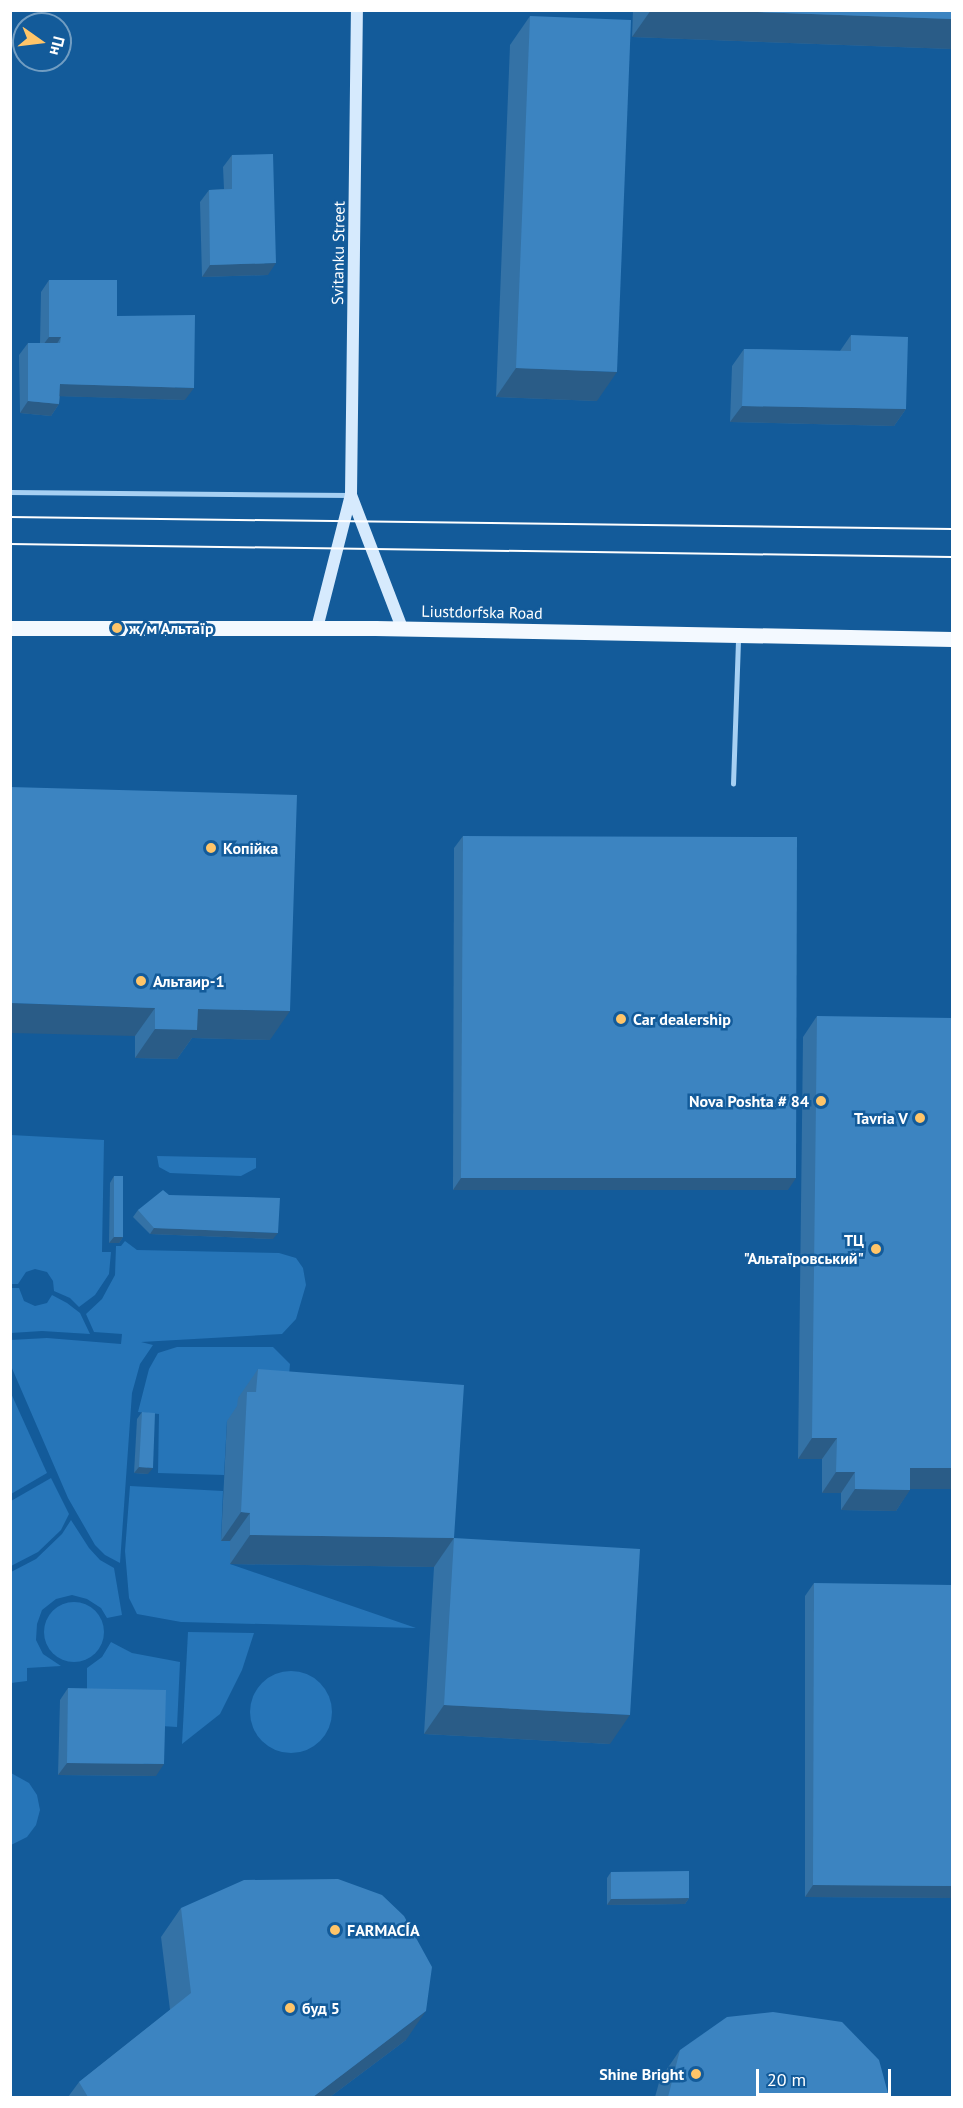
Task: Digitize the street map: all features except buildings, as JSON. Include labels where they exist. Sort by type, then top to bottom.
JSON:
[{"type":"main road","name":"Liustdorfska Road","points":[[10,628],[402,628],[952,639]]},
{"type":"street","name":"Svitanku Street","points":[[317,628],[351,495],[357,10]]},
{"type":"street","name":"Svitanku Street","points":[[351,495],[402,628]]},
{"type":"lane","points":[[10,492],[351,495]]},
{"type":"lane","points":[[734,784],[738,636]]},
{"type":"shaded area","points":[[11,1135],[104,1140],[102,1252],[111,1252],[109,1274],[95,1295],[79,1307],[70,1298],[54,1291],[53,1281],[47,1272],[35,1269],[26,1272],[18,1284],[11,1284]]},
{"type":"shaded area","points":[[157,1156],[256,1158],[256,1168],[241,1176],[170,1173],[159,1167]]},
{"type":"shaded area","points":[[125,1241],[137,1250],[279,1253],[296,1258],[303,1268],[306,1285],[296,1319],[282,1334],[141,1342],[153,1345],[140,1364],[132,1393],[120,1563],[105,1555],[95,1545],[68,1498],[11,1366],[10,1340],[47,1338],[121,1344],[122,1334],[94,1332],[86,1314],[102,1299],[115,1275],[116,1246],[121,1246]]},
{"type":"shaded area","points":[[11,1288],[19,1288],[24,1301],[35,1306],[47,1303],[52,1295],[67,1303],[80,1313],[90,1334],[42,1331],[11,1333]]},
{"type":"shaded area","points":[[177,1347],[273,1347],[290,1364],[287,1398],[236,1421],[227,1421],[224,1475],[158,1473],[159,1414],[138,1412],[149,1369],[158,1353]]},
{"type":"shaded area","points":[[10,1391],[47,1473],[11,1494],[10,1494]]},
{"type":"shaded area","points":[[51,1478],[69,1514],[61,1530],[38,1552],[11,1566],[11,1501]]},
{"type":"shaded area","points":[[130,1486],[223,1491],[221,1540],[230,1541],[230,1564],[416,1628],[181,1622],[137,1614],[129,1598],[125,1551]]},
{"type":"shaded area","points":[[71,1520],[89,1548],[100,1560],[114,1568],[122,1615],[107,1618],[101,1608],[87,1599],[72,1595],[56,1599],[42,1610],[37,1624],[36,1640],[43,1654],[61,1666],[27,1668],[27,1681],[11,1683],[11,1572],[36,1559],[62,1534]]},
{"type":"shaded area","points":[[74,1602],[95,1611],[104,1632],[95,1653],[74,1662],[53,1653],[44,1632],[53,1611]]},
{"type":"shaded area","points":[[188,1632],[254,1633],[242,1670],[220,1714],[182,1744]]},
{"type":"shaded area","points":[[111,1642],[132,1653],[180,1662],[177,1727],[161,1726],[87,1696],[87,1668],[102,1657]]},
{"type":"shaded area","points":[[291,1671],[307,1675],[320,1683],[328,1696],[332,1712],[328,1728],[320,1741],[307,1749],[291,1753],[275,1749],[262,1741],[254,1728],[250,1712],[254,1696],[262,1683],[275,1675]]},
{"type":"shaded area","points":[[11,1773],[29,1783],[37,1795],[40,1810],[36,1825],[27,1837],[11,1845]]},
{"type":"tram line","points":[[10,517],[952,529]]},
{"type":"tram line","points":[[10,544],[952,557]]},
{"type":"place","name":"ж/м Альтаїр","points":[[117,628]]},
{"type":"place","name":"Копійка","points":[[211,848]]},
{"type":"place","name":"Альтаир-1","points":[[141,981]]},
{"type":"place","name":"Car dealership","points":[[621,1019]]},
{"type":"place","name":"Nova Poshta # 84","points":[[821,1101]]},
{"type":"place","name":"Tavria V","points":[[920,1118]]},
{"type":"place","name":"ТЦ \"Альтаїровський\"","points":[[876,1249]]},
{"type":"place","name":"FARMACÍA","points":[[335,1930]]},
{"type":"place","name":"буд 5","points":[[290,2008]]},
{"type":"place","name":"Shine Bright","points":[[696,2074]]}]
